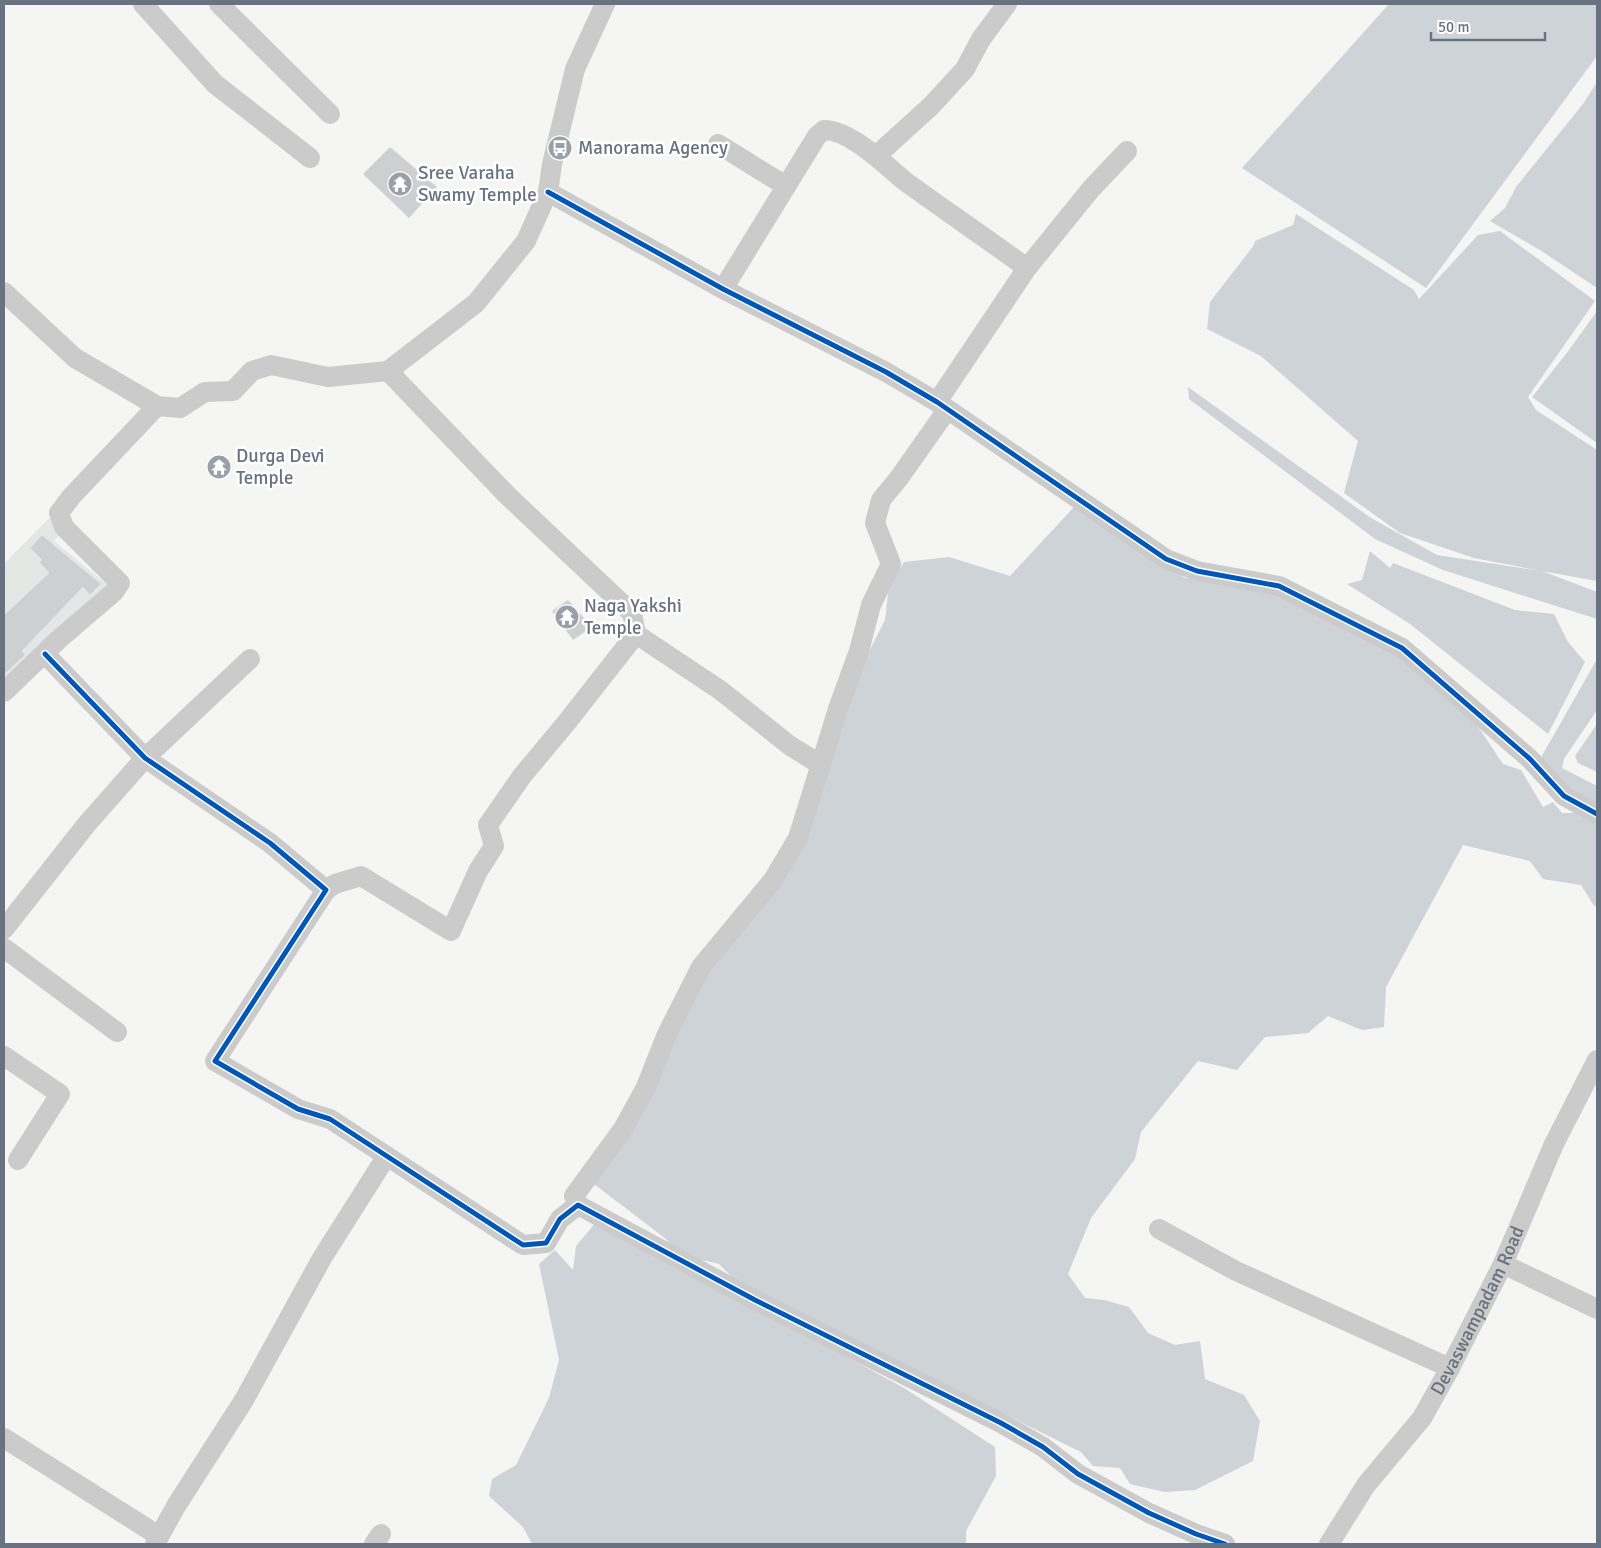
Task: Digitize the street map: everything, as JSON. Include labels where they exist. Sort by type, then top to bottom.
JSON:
[{"type":"street","points":[[142,4],[215,84],[310,158]]},
{"type":"street","points":[[219,4],[330,114]]},
{"type":"street","points":[[4,292],[75,358],[157,406],[180,408],[205,392],[233,391],[252,371],[271,365],[328,377],[388,371],[476,303],[526,241],[548,192],[552,164],[575,69],[605,4]]},
{"type":"street","points":[[877,156],[931,106],[965,69],[982,39],[1007,4]]},
{"type":"street","points":[[723,289],[817,136],[824,130],[833,130],[877,156],[905,181],[1027,268]]},
{"type":"street","points":[[718,144],[786,186]]},
{"type":"street","points":[[1127,151],[1091,189],[1027,268],[899,478],[881,500],[875,523],[891,564],[871,605],[859,651],[798,838],[773,880],[701,966],[632,1112],[599,1163],[574,1196],[578,1205],[755,1300],[1001,1423],[1043,1447],[1078,1474],[1148,1513],[1196,1534],[1225,1544]]},
{"type":"street","points":[[548,192],[723,289],[886,372],[942,406],[1166,559],[1197,571],[1279,586],[1402,648],[1530,759],[1564,796],[1597,814]]},
{"type":"street","points":[[388,371],[508,496],[632,613],[636,634],[720,690],[790,745],[821,765]]},
{"type":"street","points":[[4,692],[114,592],[120,583],[64,527],[59,513],[71,497],[157,406]]},
{"type":"street","points":[[578,1205],[560,1219],[546,1243],[523,1245],[330,1119],[298,1109],[215,1061],[326,890],[335,884],[362,876],[451,932],[478,871],[494,846],[488,825],[522,776],[636,634]]},
{"type":"street","points":[[45,654],[145,758],[270,843],[326,890]]},
{"type":"street","points":[[4,929],[86,825],[145,758],[250,659]]},
{"type":"street","points":[[4,948],[116,1032]]},
{"type":"street","points":[[4,1056],[60,1094],[18,1160]]},
{"type":"street","name":"Devaswampadam Road","points":[[1329,1544],[1366,1485],[1422,1418],[1450,1368],[1503,1264],[1554,1144],[1597,1060]]},
{"type":"street","points":[[4,1438],[157,1540],[176,1506],[244,1400],[322,1258],[386,1157]]},
{"type":"street","points":[[1159,1229],[1236,1270],[1450,1368]]},
{"type":"street","points":[[1503,1264],[1597,1309]]},
{"type":"shaded area","points":[[1389,4],[1597,4],[1597,56],[1426,288],[1242,168]]},
{"type":"shaded area","points":[[1597,82],[1597,288],[1540,250],[1490,221],[1505,208],[1516,187],[1583,104]]},
{"type":"shaded area","points":[[1296,214],[1414,290],[1419,299],[1478,235],[1500,231],[1595,301],[1528,397],[1536,410],[1597,450],[1597,581],[1542,571],[1597,592],[1597,619],[1443,570],[1375,539],[1189,399],[1188,387],[1371,518],[1437,555],[1541,571],[1474,558],[1400,533],[1344,493],[1358,441],[1261,356],[1207,329],[1210,302],[1254,245],[1255,241],[1293,225]]},
{"type":"shaded area","points":[[1597,311],[1597,443],[1532,397]]},
{"type":"shaded area","points":[[1074,507],[1185,578],[1286,593],[1406,653],[1473,719],[1503,764],[1521,770],[1543,807],[1553,802],[1562,813],[1591,813],[1597,816],[1597,906],[1594,906],[1581,885],[1543,879],[1530,861],[1463,845],[1386,987],[1384,1027],[1362,1030],[1328,1016],[1308,1033],[1265,1037],[1237,1070],[1198,1061],[1141,1132],[1135,1159],[1091,1218],[1068,1274],[1085,1298],[1104,1300],[1129,1307],[1148,1333],[1175,1345],[1200,1341],[1205,1379],[1244,1395],[1260,1421],[1253,1461],[1195,1490],[1165,1492],[1130,1484],[1120,1468],[1093,1466],[1081,1452],[737,1282],[719,1264],[680,1255],[666,1239],[594,1184],[685,1007],[813,813],[864,661],[885,620],[889,586],[904,562],[949,557],[1010,576]]},
{"type":"shaded area","points":[[49,518],[62,532],[54,541],[109,586],[11,682],[4,674],[4,564]]},
{"type":"shaded area","points":[[1370,551],[1390,568],[1393,563],[1515,610],[1554,614],[1568,642],[1585,662],[1548,734],[1410,624],[1347,584],[1362,580]]},
{"type":"shaded area","points":[[22,552],[40,571],[4,607],[4,572]]},
{"type":"shaded area","points":[[1597,659],[1597,710],[1564,759],[1562,768],[1597,786],[1597,806],[1565,792],[1539,761]]},
{"type":"shaded area","points":[[1597,724],[1597,772],[1578,763],[1575,756]]},
{"type":"shaded area","points":[[597,1221],[904,1388],[995,1447],[996,1476],[966,1531],[966,1544],[532,1544],[523,1527],[489,1496],[492,1479],[516,1465],[549,1398],[559,1360],[539,1264],[555,1250],[573,1270],[576,1246]]},
{"type":"building","points":[[390,147],[437,187],[409,218],[363,174]]},
{"type":"building","points":[[42,535],[101,584],[90,595],[83,587],[22,651],[25,655],[6,673],[4,670],[4,615],[49,573],[39,562],[42,560],[30,548]]},
{"type":"building","points":[[568,600],[592,627],[573,640],[552,611]]},
{"type":"cycle path","points":[[548,192],[723,289],[886,372],[937,402],[1166,559],[1197,571],[1279,586],[1402,648],[1530,759],[1564,796],[1597,814]]},
{"type":"cycle path","points":[[45,654],[145,758],[270,843],[326,890],[215,1061],[298,1109],[330,1119],[523,1245],[546,1243],[560,1219],[578,1205],[755,1300],[1001,1423],[1043,1447],[1078,1474],[1149,1513],[1196,1534],[1225,1544]]},
{"type":"place","name":"Manorama Agency","points":[[560,148]]},
{"type":"place","name":"Sree Varaha Swamy Temple","points":[[400,184]]},
{"type":"place","name":"Durga Devi Temple","points":[[219,467]]},
{"type":"place","name":"Naga Yakshi Temple","points":[[567,617]]}]
